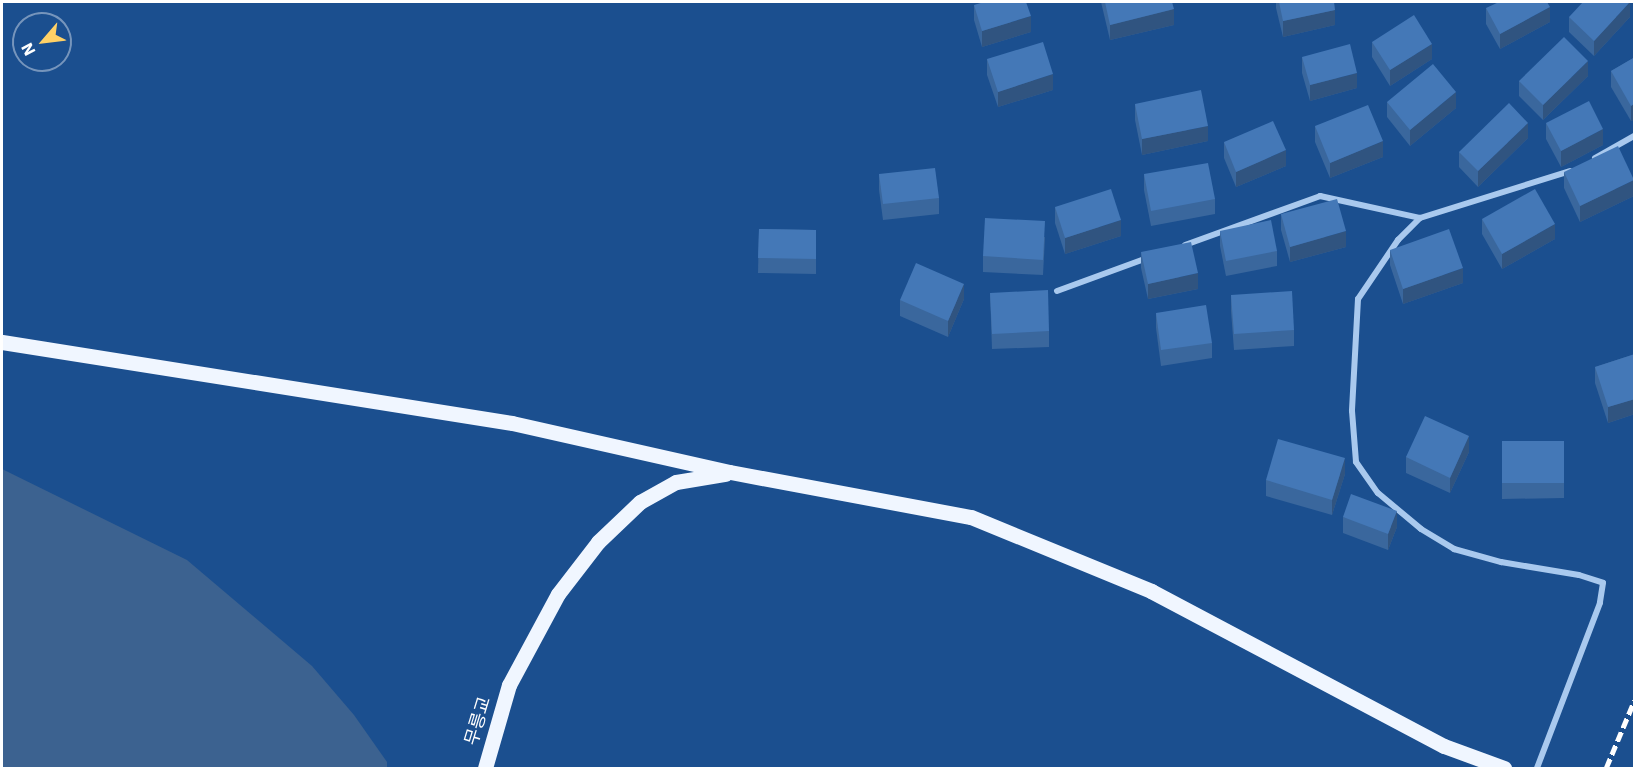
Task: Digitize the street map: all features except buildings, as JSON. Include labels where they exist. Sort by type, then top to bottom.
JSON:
[{"type":"main road","points":[[2,342],[512,423],[730,472],[971,517],[1151,591],[1444,746],[1504,768]]},
{"type":"main road","name":"무릉교","points":[[485,768],[509,686],[558,594],[598,542],[640,502],[676,482],[730,472]]},
{"type":"street","points":[[1593,159],[1635,136]]},
{"type":"street","points":[[1537,768],[1600,603],[1603,583],[1579,575],[1501,562],[1454,549],[1421,529],[1378,493],[1356,462],[1352,411],[1358,299],[1398,240],[1420,218],[1572,171],[1582,165]]},
{"type":"street","points":[[1178,247],[1320,196],[1420,218]]},
{"type":"street","points":[[1057,291],[1156,255]]},
{"type":"water","points":[[2,469],[187,560],[312,666],[354,715],[387,762],[387,768],[2,768]]},
{"type":"railway","points":[[1606,768],[1634,701]]}]
